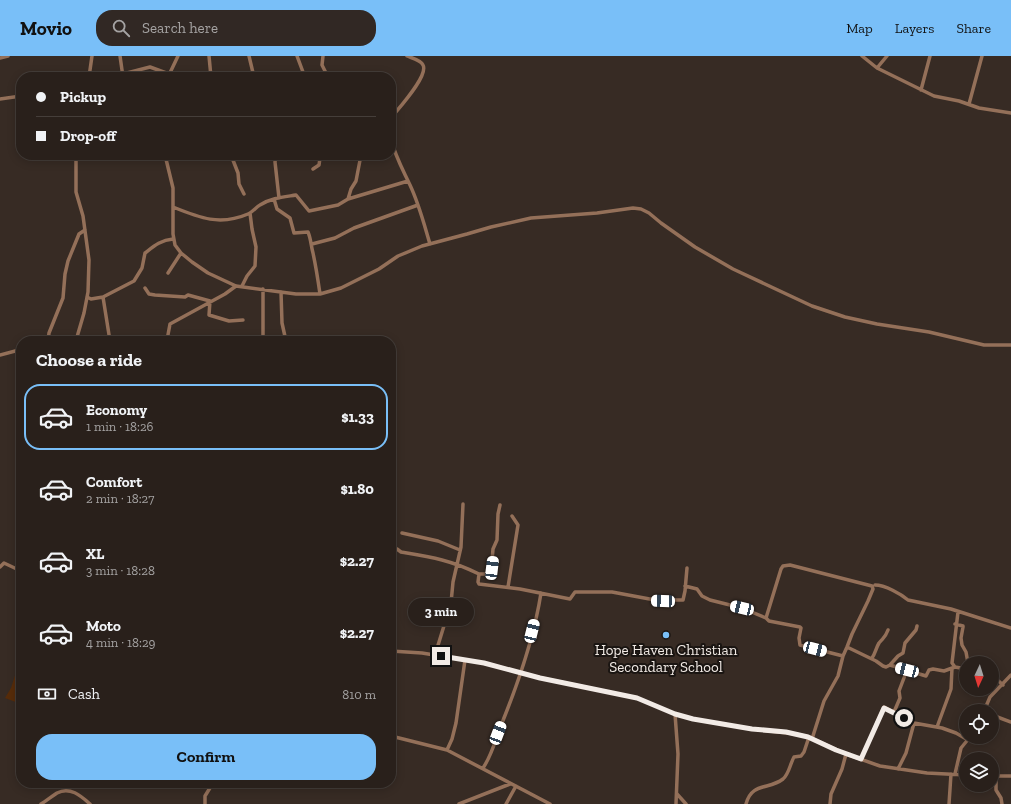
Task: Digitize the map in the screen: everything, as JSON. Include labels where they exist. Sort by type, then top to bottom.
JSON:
[{"type":"street","points":[[0,58],[8,56]]},
{"type":"street","points":[[90,72],[92,56]]},
{"type":"street","points":[[120,56],[122,72]]},
{"type":"street","points":[[170,72],[178,56]]},
{"type":"street","points":[[209,56],[211,72]]},
{"type":"street","points":[[249,56],[253,72]]},
{"type":"street","points":[[297,56],[303,72]]},
{"type":"street","points":[[323,56],[322,65],[326,72]]},
{"type":"street","points":[[396,113],[402,107],[423,73],[424,66],[415,59],[407,56]]},
{"type":"street","points":[[862,56],[877,68],[934,96],[959,101],[979,108],[1011,113]]},
{"type":"street","points":[[877,68],[887,56]]},
{"type":"street","points":[[921,90],[930,56]]},
{"type":"street","points":[[969,104],[982,56]]},
{"type":"street","points":[[135,72],[150,67],[162,72]]},
{"type":"street","points":[[0,99],[16,97]]},
{"type":"street","points":[[396,157],[418,205],[430,244]]},
{"type":"street","points":[[76,160],[76,192],[84,216],[89,260],[87,297],[77,336]]},
{"type":"street","points":[[166,160],[173,188],[175,245],[181,253],[208,273],[236,286],[300,294],[320,294],[341,288],[379,269],[398,256],[430,244],[491,227],[531,218],[596,213],[633,208],[641,209],[649,213],[695,247],[733,269],[812,306],[845,317],[877,324],[929,332],[984,345],[1011,345]]},
{"type":"street","points":[[233,160],[238,173],[239,184],[244,194]]},
{"type":"street","points":[[275,160],[278,198]]},
{"type":"street","points":[[313,169],[319,165],[320,160]]},
{"type":"street","points":[[348,199],[351,189],[356,181],[360,160]]},
{"type":"street","points":[[173,207],[201,218],[221,221],[250,213],[259,205],[278,198],[296,195],[309,211],[338,205],[348,199],[408,181]]},
{"type":"street","points":[[274,199],[277,209],[290,218],[294,232],[308,232],[312,244],[320,294]]},
{"type":"street","points":[[312,244],[335,238],[354,228],[418,205]]},
{"type":"street","points":[[242,286],[247,276],[255,266],[256,247],[250,213]]},
{"type":"street","points":[[49,336],[63,298],[68,262],[79,234],[86,230]]},
{"type":"street","points":[[87,297],[90,299],[104,297],[134,281],[142,268],[145,253],[157,243],[174,239]]},
{"type":"street","points":[[168,273],[181,253]]},
{"type":"street","points":[[168,336],[170,324],[194,312],[236,286]]},
{"type":"street","points":[[145,288],[149,294],[188,295],[210,302]]},
{"type":"street","points":[[262,289],[263,336]]},
{"type":"street","points":[[281,292],[282,323],[285,336]]},
{"type":"street","points":[[104,297],[109,336]]},
{"type":"street","points":[[210,302],[209,315],[229,320],[243,320]]},
{"type":"street","points":[[0,355],[16,352]]},
{"type":"street","points":[[435,655],[451,603],[453,582],[460,550],[463,504]]},
{"type":"street","points":[[396,549],[401,552],[439,558],[479,574],[491,573],[494,549],[497,540],[498,514],[500,505]]},
{"type":"street","points":[[508,587],[518,525],[512,516]]},
{"type":"street","points":[[402,533],[438,541],[460,550]]},
{"type":"street","points":[[0,567],[4,563],[16,569]]},
{"type":"street","points":[[746,804],[754,790],[782,780],[787,774],[794,756],[801,756],[804,752],[824,701],[838,676],[843,656],[848,647],[852,634],[873,589],[870,585],[810,569],[790,565],[783,566],[780,569],[766,618]]},
{"type":"street","points":[[479,574],[479,584],[508,587],[570,599],[575,592],[612,592],[654,600],[679,601],[684,599],[686,568]]},
{"type":"street","points":[[685,586],[696,589],[702,596],[710,600],[742,608],[766,618],[769,621],[800,627],[800,645],[843,656]]},
{"type":"street","points":[[875,586],[880,586],[903,595],[908,600],[958,612],[1011,628]]},
{"type":"street","points":[[483,768],[489,759],[527,655],[541,593]]},
{"type":"street","points":[[937,727],[951,690],[954,668],[952,663],[955,624],[958,612]]},
{"type":"street","points":[[955,624],[964,627],[961,638],[967,656]]},
{"type":"street","points":[[890,665],[898,656],[903,654],[905,643],[916,630],[917,626]]},
{"type":"street","points":[[872,658],[880,642],[885,638],[888,630]]},
{"type":"street","points":[[848,647],[872,658],[883,666],[886,667],[890,665],[926,676],[930,670],[933,669],[944,671],[959,668]]},
{"type":"street","points":[[396,651],[435,655],[465,660],[521,672],[540,678],[637,698],[675,714],[709,722],[786,732],[810,738],[846,754],[880,766],[927,773],[959,774]]},
{"type":"street","points":[[447,750],[456,723],[465,660]]},
{"type":"street","points":[[894,712],[900,698],[899,691],[907,670]]},
{"type":"street","points":[[987,704],[990,697],[1011,675]]},
{"type":"street","points":[[999,681],[1003,685]]},
{"type":"street","points":[[861,759],[884,708],[914,723],[937,727],[959,734]]},
{"type":"street","points":[[675,714],[678,754],[676,804]]},
{"type":"street","points":[[999,718],[1011,722]]},
{"type":"street","points":[[898,769],[906,754],[914,723]]},
{"type":"street","points":[[396,737],[447,750],[550,804]]},
{"type":"street","points":[[949,804],[953,774],[961,748],[964,744]]},
{"type":"street","points":[[830,804],[832,790],[842,769],[846,754]]},
{"type":"street","points":[[999,776],[1011,776]]},
{"type":"street","points":[[459,804],[510,784]]},
{"type":"street","points":[[506,804],[516,786]]},
{"type":"street","points":[[205,804],[205,796],[210,788]]},
{"type":"street","points":[[40,804],[61,791],[68,790],[77,793],[90,804]]},
{"type":"street","points":[[997,792],[1001,798],[1002,804]]},
{"type":"street","points":[[677,794],[686,804]]},
{"type":"shaded area","points":[[16,672],[16,702],[5,698],[11,688]]},
{"type":"place","name":"Hope Haven Christian Secondary School","points":[[666,635]]},
{"type":"route","points":[[441,656],[484,663],[534,675],[540,678],[637,698],[675,714],[693,719],[752,729],[796,734],[808,737],[826,746],[861,759],[876,722],[879,720],[884,708],[904,718]]}]
